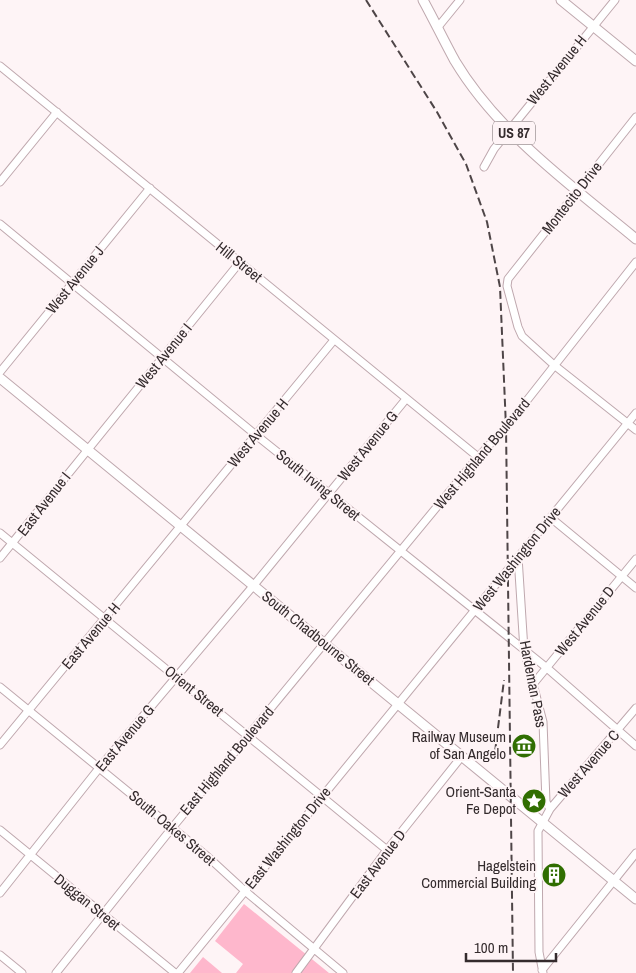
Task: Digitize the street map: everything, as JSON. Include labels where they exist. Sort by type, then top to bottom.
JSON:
[{"type":"main road","name":"US 87","points":[[423,0],[456,62],[510,130],[545,164],[636,239]]},
{"type":"main road","points":[[561,0],[636,61]]},
{"type":"main road","name":"South Chadbourne Street","points":[[0,378],[636,900]]},
{"type":"street","points":[[438,28],[460,0]]},
{"type":"street","name":"West Avenue H","points":[[484,167],[494,149],[615,0]]},
{"type":"street","name":"Hill Street","points":[[0,66],[478,458]]},
{"type":"street","points":[[0,182],[57,112]]},
{"type":"street","name":"Montecito Drive","points":[[554,365],[522,336],[507,286],[508,278],[636,117]]},
{"type":"street","name":"West Avenue J","points":[[0,372],[150,188]]},
{"type":"street","name":"South Irving Street","points":[[0,224],[256,435],[547,668],[636,746]]},
{"type":"street","name":"West Avenue I","points":[[87,449],[240,262]]},
{"type":"street","name":"West Highland Boulevard","points":[[324,644],[478,458],[506,427],[636,262]]},
{"type":"street","name":"West Avenue H","points":[[180,525],[334,340]]},
{"type":"street","points":[[554,365],[636,430]]},
{"type":"street","name":"West Avenue G","points":[[254,585],[406,399]]},
{"type":"street","name":"West Washington Drive","points":[[399,704],[636,413]]},
{"type":"street","name":"East Avenue I","points":[[0,558],[87,449]]},
{"type":"street","points":[[551,518],[636,588]]},
{"type":"street","name":"East Avenue H","points":[[0,745],[180,525]]},
{"type":"street","name":"Orient Street","points":[[0,533],[387,850]]},
{"type":"street","name":"Hardeman Pass","points":[[518,558],[524,650],[534,683],[542,722],[546,802],[550,809]]},
{"type":"street","name":"West Avenue D","points":[[534,683],[636,559]]},
{"type":"street","name":"East Avenue G","points":[[0,892],[100,767],[254,585]]},
{"type":"street","name":"East Highland Boulevard","points":[[56,973],[172,828],[324,644]]},
{"type":"street","name":"South Oakes Street","points":[[0,687],[208,857],[245,891],[343,973]]},
{"type":"street","name":"East Washington Drive","points":[[177,973],[399,704]]},
{"type":"street","name":"West Avenue C","points":[[542,821],[550,809],[636,708]]},
{"type":"street","name":"East Avenue D","points":[[296,973],[387,850],[462,756]]},
{"type":"street","points":[[542,821],[538,831],[538,952],[543,972]]},
{"type":"street","name":"Duggan Street","points":[[0,830],[177,973]]},
{"type":"street","points":[[543,972],[636,854]]},
{"type":"street","points":[[0,955],[22,973]]},
{"type":"shaded area","points":[[244,904],[329,973],[236,973],[243,964],[215,941]]},
{"type":"shaded area","points":[[203,957],[222,973],[190,973]]},
{"type":"railway","points":[[366,0],[437,112],[466,164],[487,222],[500,287],[506,427],[513,973]]},
{"type":"railway","points":[[495,752],[504,680]]},
{"type":"place","name":"Railway Museum of San Angelo","points":[[524,746]]},
{"type":"place","name":"Orient-Santa Fe Depot","points":[[534,801]]},
{"type":"place","name":"Hagelstein Commercial Building","points":[[554,875]]}]
